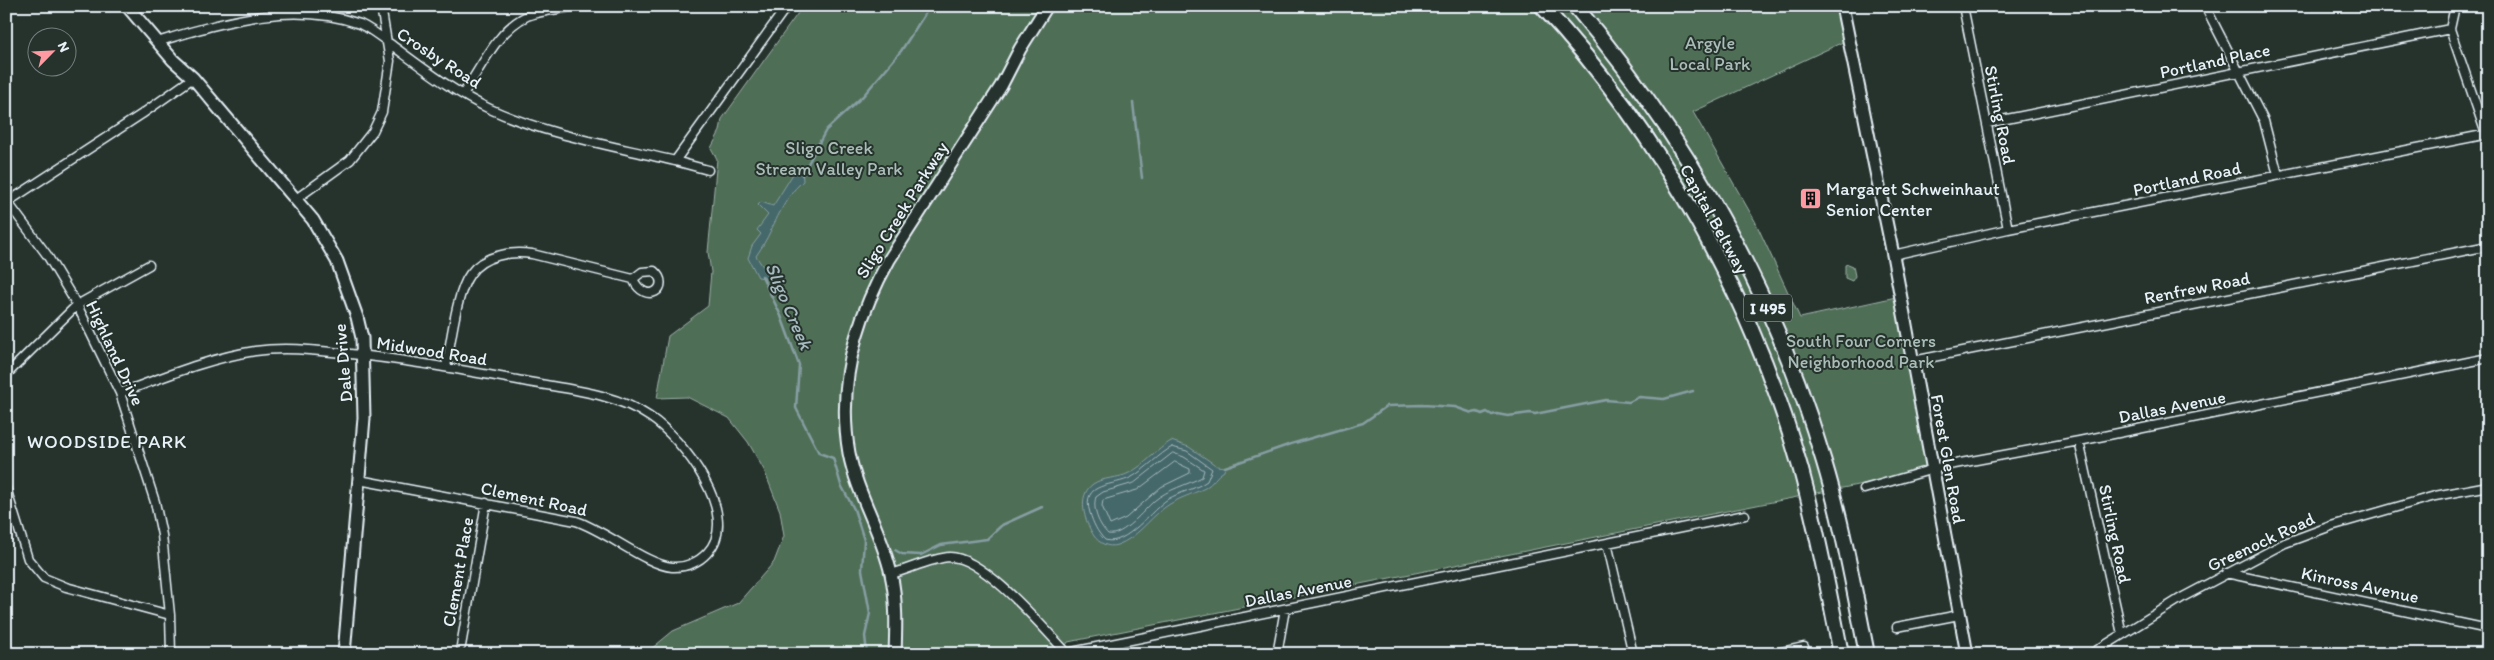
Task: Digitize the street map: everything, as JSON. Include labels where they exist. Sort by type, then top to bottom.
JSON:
[{"type":"highway","name":"Capital Beltway","points":[[1542,6],[1583,54],[1642,133],[1696,220],[1743,312],[1766,369],[1800,468],[1816,531],[1841,654]]},
{"type":"highway","name":"Capital Beltway","points":[[1575,6],[1632,76],[1676,139],[1718,207],[1766,303],[1790,360],[1824,463],[1841,526],[1867,654]]},
{"type":"street","name":"Dale Drive","points":[[127,6],[166,52],[172,53],[181,67],[193,78],[313,220],[337,261],[357,317],[363,355],[364,418],[344,654]]},
{"type":"street","points":[[296,199],[350,160],[373,131],[382,112],[390,61],[381,6]]},
{"type":"street","points":[[464,94],[502,36],[514,24],[528,16],[577,6]]},
{"type":"street","points":[[676,161],[746,60],[787,6]]},
{"type":"street","name":"Sligo Creek Parkway","points":[[895,654],[895,599],[891,574],[849,454],[846,419],[848,373],[856,334],[872,290],[889,260],[1001,86],[1020,49],[1047,6]]},
{"type":"street","name":"Forest Glen Road","points":[[1842,6],[1893,255],[1967,654]]},
{"type":"street","name":"Stirling Road","points":[[1963,6],[2008,229]]},
{"type":"street","points":[[2205,6],[2237,72],[2254,98],[2264,121],[2278,175]]},
{"type":"street","points":[[2455,6],[2450,29],[2487,134]]},
{"type":"street","name":"Crosby Road","points":[[157,42],[259,10],[324,14],[361,24],[454,89],[489,108],[533,125],[708,170]]},
{"type":"street","name":"Portland Place","points":[[1987,123],[2450,29]]},
{"type":"street","points":[[7,202],[142,114],[193,78]]},
{"type":"street","name":"Portland Road","points":[[1893,255],[2008,229],[2487,134]]},
{"type":"street","name":"Highland Drive","points":[[7,202],[47,256],[77,305],[120,393],[155,502],[162,535],[170,615],[171,654]]},
{"type":"street","name":"Renfrew Road","points":[[1913,361],[2488,246]]},
{"type":"street","points":[[446,367],[457,314],[470,273],[498,255],[518,252],[532,254],[634,279]]},
{"type":"street","points":[[6,375],[77,305],[150,264]]},
{"type":"street","name":"Midwood Road","points":[[120,393],[214,360],[255,351],[306,350],[363,355],[446,367],[621,402],[650,416]]},
{"type":"street","name":"Dallas Avenue","points":[[1864,490],[1933,471],[1944,466],[2079,441],[2488,358]]},
{"type":"street","name":"Clement Road","points":[[359,480],[576,521],[594,527],[660,565],[675,567],[692,564],[712,548],[718,529],[717,512],[698,467],[678,440],[650,416]]},
{"type":"street","name":"Stirling Road","points":[[2079,441],[2122,634]]},
{"type":"street","name":"Greenock Road","points":[[2091,654],[2182,596],[2285,543],[2331,526],[2435,496],[2488,486]]},
{"type":"street","points":[[6,488],[28,558],[44,578],[66,587],[170,615]]},
{"type":"street","name":"Clement Place","points":[[461,646],[486,503]]},
{"type":"street","name":"Dallas Avenue","points":[[891,574],[951,557],[970,562],[983,570],[1068,653],[1745,514]]},
{"type":"street","points":[[1607,543],[1633,654]]},
{"type":"street","name":"Kinross Avenue","points":[[2226,573],[2488,629]]},
{"type":"street","points":[[1278,654],[1285,609]]},
{"type":"street","points":[[1897,627],[1959,615]]},
{"type":"street","points":[[1772,654],[1804,647]]},
{"type":"green space","points":[[803,6],[1835,6],[1843,42],[1693,112],[1755,221],[1800,318],[1896,297],[1933,470],[1068,642],[1061,654],[645,654],[673,631],[738,603],[774,562],[784,536],[780,511],[764,470],[748,442],[729,418],[687,397],[657,398],[668,336],[708,306],[711,272],[708,252],[717,159],[711,148],[720,131],[722,119]]},
{"type":"green space","points":[[1845,265],[1853,266],[1855,276],[1852,281],[1845,278]]},
{"type":"water","points":[[802,168],[803,181],[789,197],[756,256],[771,279],[758,277],[748,258],[752,246],[761,234],[757,230],[768,215],[758,205],[761,202],[773,206],[793,174]]},
{"type":"water","points":[[1171,441],[1189,447],[1217,466],[1225,467],[1224,471],[1208,486],[1164,508],[1124,542],[1114,546],[1098,541],[1085,517],[1083,502],[1088,489],[1097,482],[1125,475],[1135,470]]},
{"type":"waterway","name":"Sligo Creek","points":[[802,175],[826,130],[863,96],[901,51],[930,6]]},
{"type":"waterway","points":[[1133,103],[1142,178]]},
{"type":"waterway","name":"Sligo Creek","points":[[762,276],[781,316],[799,365],[796,408],[819,453],[833,458],[841,485],[854,509],[864,540],[862,570],[870,613],[865,636],[867,654]]},
{"type":"waterway","points":[[1225,467],[1291,444],[1363,423],[1387,406],[1423,405],[1455,407],[1472,413],[1482,414],[1487,412],[1492,415],[1508,416],[1535,414],[1606,400],[1629,402],[1639,397],[1664,399],[1693,391]]},
{"type":"waterway","points":[[895,550],[902,554],[921,555],[941,545],[987,539],[1002,525],[1042,507]]},
{"type":"place","name":"Margaret Schweinhaut Senior Center","points":[[1810,199]]},
{"type":"district","name":"WOODSIDE PARK","points":[[107,441]]},
{"type":"park label","name":"Argyle Local Park","points":[[1710,53]]},
{"type":"park label","name":"Sligo Creek Stream Valley Park","points":[[829,158]]},
{"type":"park label","name":"South Four Corners Neighborhood Park","points":[[1861,351]]}]
